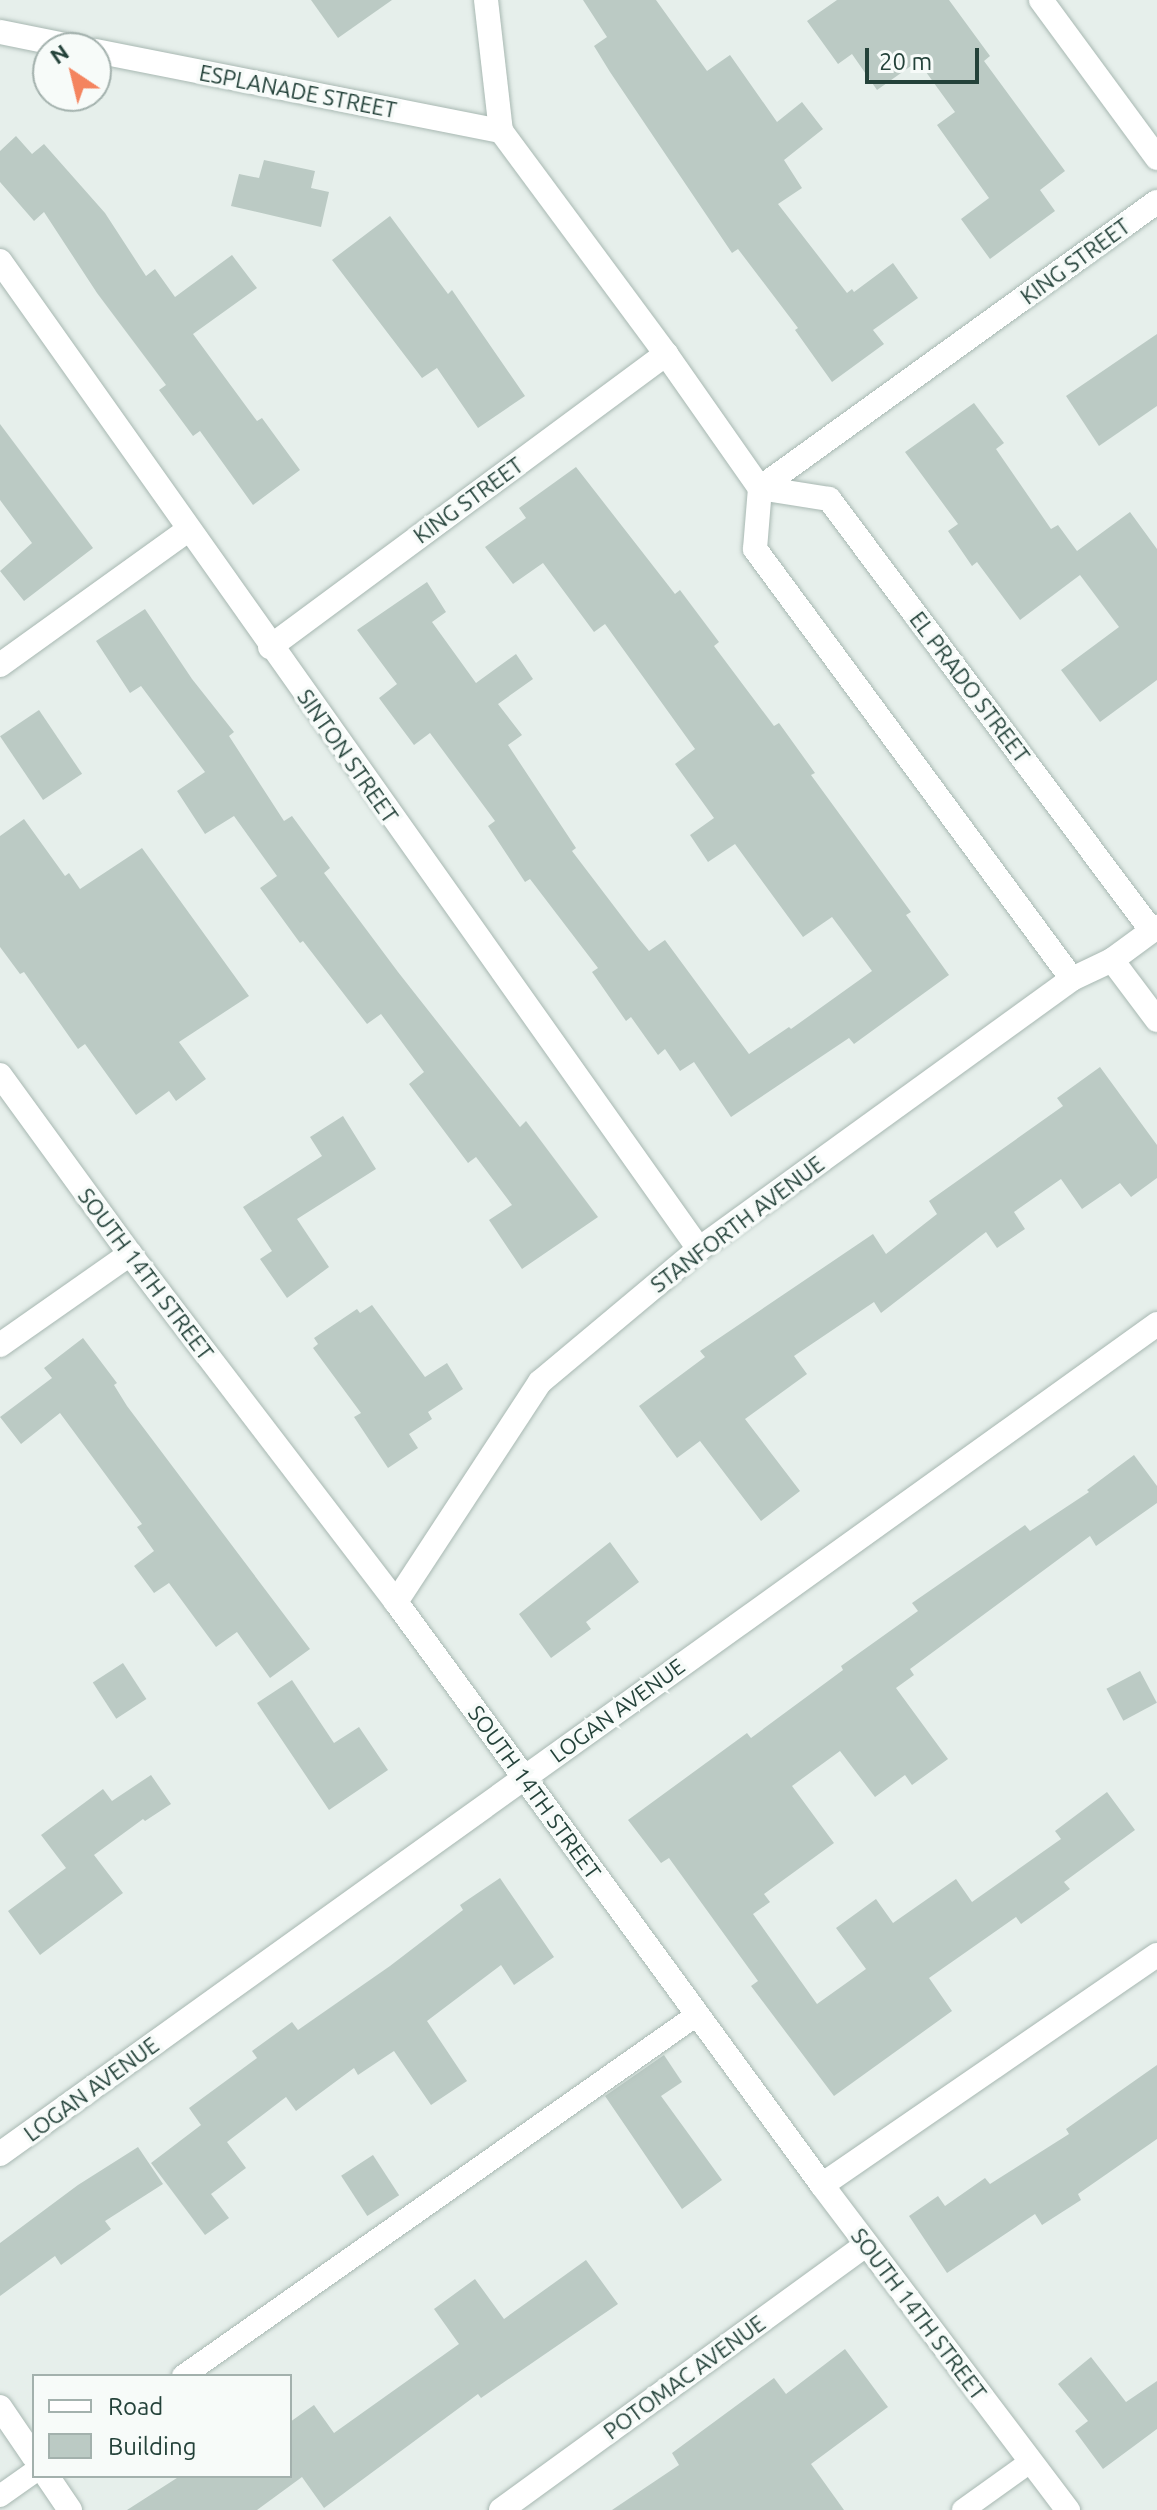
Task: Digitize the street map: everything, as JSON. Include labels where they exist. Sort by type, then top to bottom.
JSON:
[{"type":"street","points":[[486,0],[501,131],[666,354],[760,488],[755,549],[1072,979]]},
{"type":"street","points":[[1041,0],[1157,158]]},
{"type":"street","points":[[0,32],[32,38]]},
{"type":"street","name":"ESPLANADE STREET","points":[[112,54],[501,131]]},
{"type":"street","name":"KING STREET","points":[[760,488],[1157,202]]},
{"type":"street","name":"SINTON STREET","points":[[0,261],[270,647],[699,1249]]},
{"type":"street","name":"KING STREET","points":[[270,647],[666,354]]},
{"type":"street","name":"EL PRADO STREET","points":[[760,488],[829,499],[1154,929]]},
{"type":"street","points":[[0,665],[188,530]]},
{"type":"street","name":"STANFORTH AVENUE","points":[[396,1602],[540,1382],[699,1249],[1072,979],[1112,960],[1154,929]]},
{"type":"street","points":[[1112,960],[1157,1020]]},
{"type":"street","name":"SOUTH 14TH STREET","points":[[0,1075],[130,1254],[396,1602],[866,2245],[1068,2510]]},
{"type":"street","points":[[0,1345],[130,1254]]},
{"type":"street","name":"LOGAN AVENUE","points":[[0,2154],[1157,1324]]},
{"type":"street","points":[[822,2185],[1157,1955]]},
{"type":"street","name":"POTOMAC AVENUE","points":[[501,2510],[866,2245]]},
{"type":"street","points":[[0,2407],[32,2454]]},
{"type":"street","points":[[48,2478],[70,2510]]},
{"type":"lane","points":[[186,2374],[698,2014]]},
{"type":"lane","points":[[963,2510],[1030,2462]]},
{"type":"lane","points":[[0,2496],[32,2473]]},
{"type":"building","points":[[311,0],[392,0],[338,38]]},
{"type":"building","points":[[583,0],[656,0],[707,71],[730,55],[777,122],[802,102],[823,129],[784,160],[802,188],[778,204],[847,293],[852,289],[854,292],[893,263],[918,298],[873,330],[884,344],[832,382],[795,330],[798,328],[738,249],[732,253],[610,72],[594,46],[607,37]]},
{"type":"building","points":[[837,0],[949,0],[990,56],[984,61],[1065,171],[1040,190],[1055,211],[990,259],[961,219],[989,198],[937,125],[955,112],[918,61],[877,90],[852,54],[838,64],[807,21]]},
{"type":"building","points":[[16,136],[32,154],[44,144],[105,213],[146,276],[155,269],[175,297],[232,255],[257,288],[193,334],[257,421],[262,418],[300,470],[253,505],[200,431],[193,436],[159,390],[166,385],[97,293],[44,212],[34,221],[0,182],[0,151]]},
{"type":"building","points":[[264,160],[315,171],[311,188],[329,192],[321,227],[231,206],[239,174],[259,178]]},
{"type":"building","points":[[390,216],[448,294],[452,290],[525,396],[478,428],[437,368],[422,378],[332,260]]},
{"type":"building","points":[[1157,334],[1157,406],[1099,446],[1066,396]]},
{"type":"building","points":[[974,403],[1004,443],[996,449],[1051,529],[1058,525],[1077,551],[1130,512],[1157,549],[1157,680],[1100,722],[1061,670],[1119,627],[1080,575],[1020,620],[977,562],[972,566],[948,531],[958,524],[905,452]]},
{"type":"building","points":[[0,424],[93,548],[24,601],[0,571],[32,543],[0,500]]},
{"type":"building","points":[[576,467],[675,594],[680,590],[719,642],[714,646],[774,726],[779,723],[815,773],[811,775],[911,912],[906,915],[949,975],[854,1044],[849,1038],[731,1117],[694,1062],[680,1071],[665,1049],[658,1055],[631,1017],[626,1021],[592,972],[598,968],[530,879],[525,882],[488,826],[495,821],[430,733],[414,745],[379,698],[397,684],[357,630],[427,582],[446,612],[432,622],[476,683],[516,654],[533,679],[498,704],[522,735],[508,745],[576,848],[572,851],[639,939],[649,951],[665,940],[749,1054],[789,1027],[791,1029],[872,971],[832,917],[803,937],[735,844],[708,862],[690,835],[714,818],[675,764],[695,749],[605,624],[594,632],[543,563],[513,584],[485,547],[526,518],[519,508]]},
{"type":"building","points":[[145,609],[192,679],[234,732],[229,736],[284,821],[292,816],[330,868],[324,873],[398,972],[520,1127],[526,1121],[598,1217],[522,1269],[489,1220],[512,1205],[476,1157],[468,1163],[409,1084],[424,1072],[381,1014],[367,1024],[303,941],[300,943],[260,888],[277,876],[234,816],[205,834],[177,791],[205,772],[141,686],[130,693],[96,641]]},
{"type":"building","points":[[39,710],[82,774],[43,800],[0,736]]},
{"type":"building","points":[[24,819],[65,876],[69,873],[80,889],[142,848],[249,996],[179,1042],[206,1079],[176,1101],[169,1091],[136,1115],[85,1044],[78,1049],[24,972],[20,974],[0,947],[0,836]]},
{"type":"building","points":[[1100,1067],[1157,1145],[1157,1178],[1131,1197],[1120,1183],[1082,1209],[1061,1179],[1014,1212],[1025,1229],[997,1248],[986,1232],[881,1313],[874,1302],[794,1356],[807,1374],[745,1419],[800,1491],[761,1521],[700,1441],[677,1458],[639,1406],[705,1357],[700,1351],[873,1234],[886,1254],[937,1214],[929,1201],[1063,1106],[1057,1098]]},
{"type":"building","points":[[343,1116],[376,1169],[297,1219],[329,1267],[287,1298],[260,1259],[272,1251],[243,1207],[322,1156],[310,1137]]},
{"type":"building","points":[[372,1305],[425,1377],[447,1363],[463,1389],[428,1412],[432,1419],[409,1434],[418,1448],[388,1468],[354,1417],[361,1413],[313,1348],[318,1344],[314,1338],[357,1309],[360,1313]]},
{"type":"building","points":[[83,1338],[117,1383],[114,1385],[127,1406],[310,1649],[270,1678],[237,1632],[216,1647],[169,1583],[154,1593],[134,1566],[154,1551],[137,1527],[142,1524],[60,1413],[21,1444],[0,1417],[52,1378],[44,1368]]},
{"type":"building","points":[[1134,1455],[1157,1486],[1157,1503],[1096,1546],[1090,1536],[910,1669],[914,1675],[896,1688],[948,1759],[912,1785],[905,1775],[875,1797],[840,1751],[792,1786],[834,1843],[764,1894],[770,1902],[753,1914],[817,2004],[866,1969],[836,1928],[876,1899],[893,1923],[956,1879],[972,1902],[1061,1839],[1055,1831],[1107,1792],[1135,1830],[1064,1882],[1070,1889],[1021,1924],[1016,1917],[929,1978],[952,2011],[834,2096],[751,1986],[758,1981],[669,1858],[661,1863],[628,1820],[747,1733],[751,1738],[843,1670],[841,1666],[918,1611],[912,1603],[1025,1525],[1030,1531],[1089,1492],[1087,1490]]},
{"type":"building","points":[[610,1542],[639,1582],[586,1622],[591,1629],[551,1658],[519,1614]]},
{"type":"building","points":[[123,1663],[146,1699],[116,1719],[93,1683]]},
{"type":"building","points":[[1140,1671],[1157,1703],[1123,1721],[1106,1689]]},
{"type":"building","points":[[292,1680],[334,1743],[359,1727],[388,1770],[329,1810],[257,1703]]},
{"type":"building","points":[[151,1775],[171,1804],[145,1821],[143,1819],[94,1855],[123,1893],[40,1955],[8,1911],[66,1868],[41,1835],[103,1789],[112,1801]]},
{"type":"building","points":[[500,1878],[554,1957],[514,1985],[501,1965],[427,2021],[467,2081],[431,2105],[394,2051],[358,2075],[354,2068],[296,2111],[286,2097],[227,2142],[246,2168],[211,2194],[229,2218],[205,2235],[151,2163],[201,2125],[189,2108],[257,2058],[252,2051],[292,2022],[298,2030],[390,1966],[463,1910],[460,1905]]},
{"type":"building","points":[[664,2055],[682,2082],[661,2096],[722,2180],[682,2209],[605,2096]]},
{"type":"building","points":[[1157,2065],[1157,2139],[1078,2194],[1081,2200],[1042,2225],[1035,2214],[947,2273],[909,2216],[938,2196],[945,2206],[985,2178],[990,2184],[1069,2134],[1066,2129]]},
{"type":"building","points":[[138,2147],[163,2184],[105,2221],[111,2229],[61,2265],[55,2256],[0,2296],[0,2243],[78,2185]]},
{"type":"building","points":[[373,2155],[399,2195],[367,2216],[341,2176]]},
{"type":"building","points":[[586,2260],[618,2304],[481,2398],[478,2394],[324,2508],[302,2477],[257,2510],[127,2510],[177,2478],[292,2478],[292,2421],[314,2405],[334,2433],[459,2344],[434,2309],[475,2279],[504,2319]]},
{"type":"building","points":[[845,2349],[888,2407],[811,2464],[844,2510],[612,2510],[679,2465],[672,2453],[774,2378],[786,2394]]},
{"type":"building","points":[[1091,2357],[1126,2402],[1157,2381],[1157,2429],[1103,2469],[1075,2431],[1088,2421],[1058,2384]]}]
